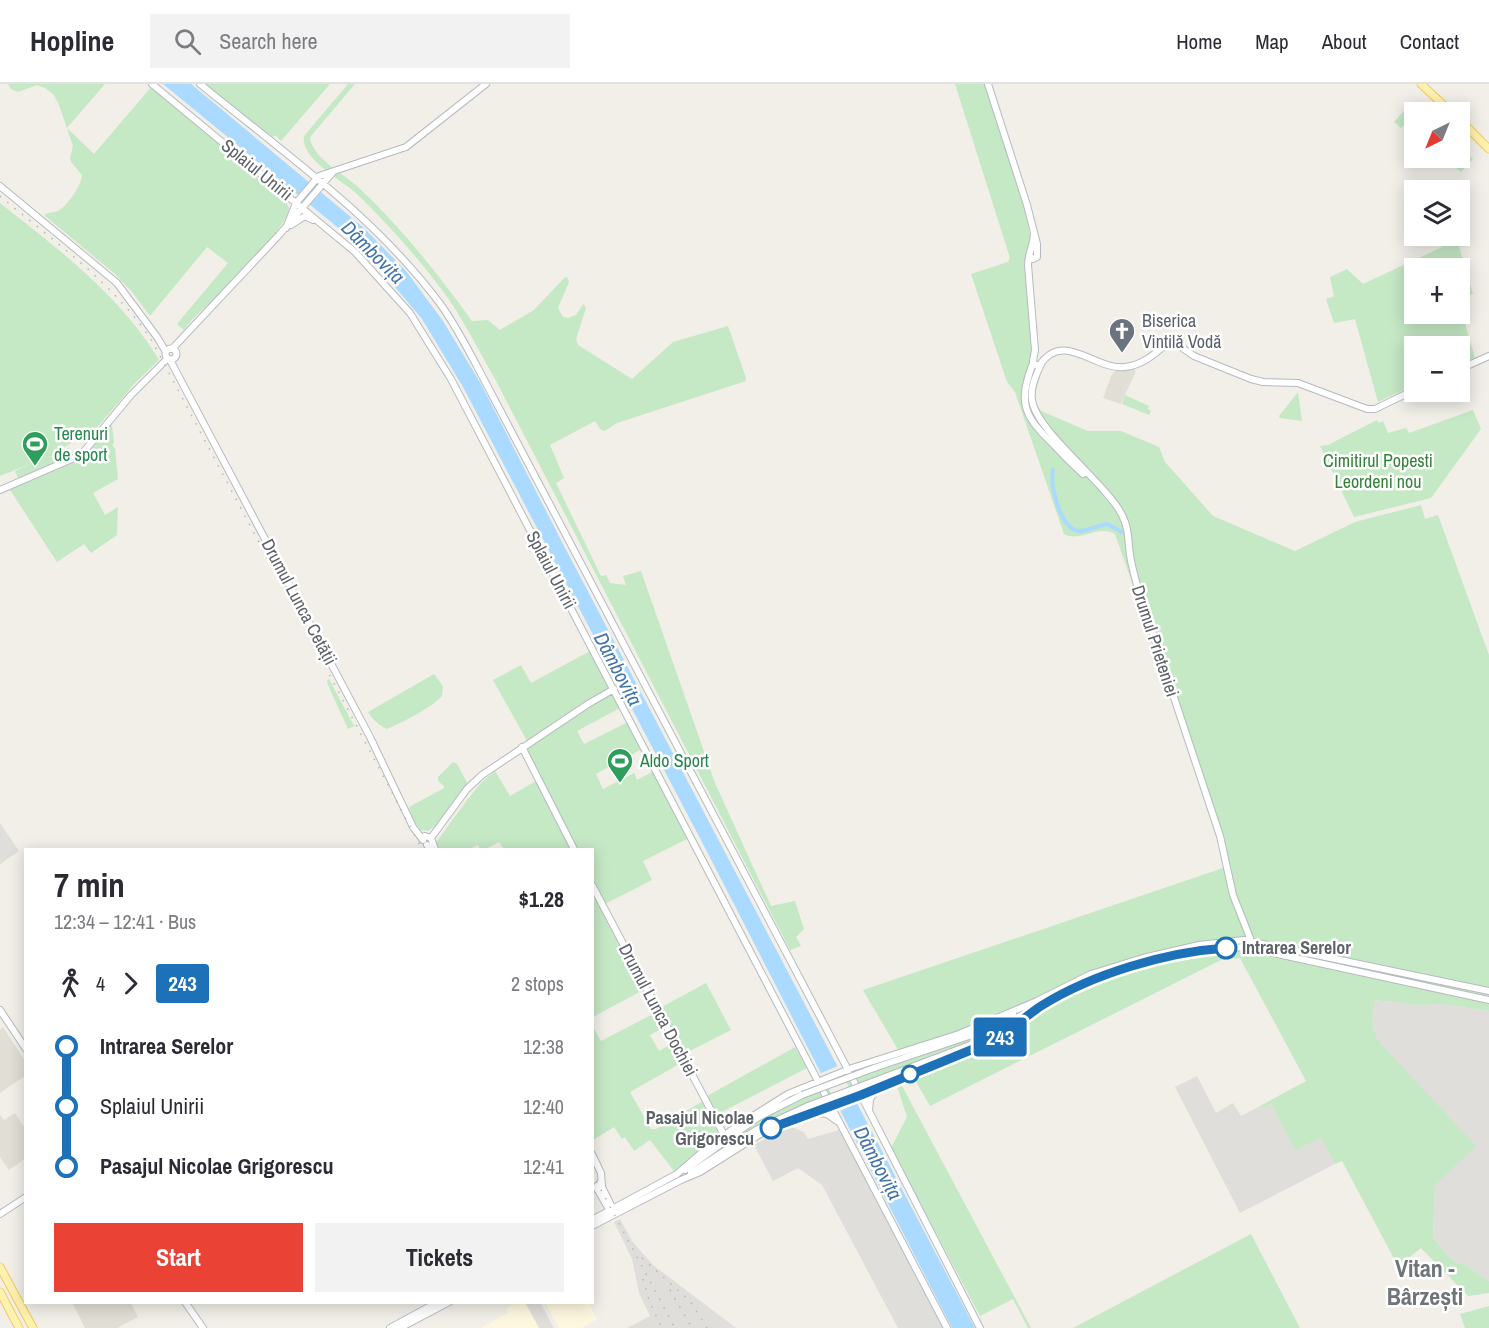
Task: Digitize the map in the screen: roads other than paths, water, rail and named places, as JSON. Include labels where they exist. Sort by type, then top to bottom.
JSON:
[{"type":"main road","name":"Splaiul Unirii","points":[[152,84],[256,169],[298,200],[370,266],[414,317],[437,353],[947,1328]]},
{"type":"main road","name":"Splaiul Unirii","points":[[200,84],[373,228],[409,266],[442,308],[465,344],[848,1070],[980,1328]]},
{"type":"main road","points":[[285,229],[298,200],[314,181],[336,170],[406,147],[486,84]]},
{"type":"main road","points":[[988,84],[1034,232],[1029,272],[1038,359]]},
{"type":"main road","points":[[1421,84],[1440,102]]},
{"type":"main road","points":[[1470,130],[1489,149]]},
{"type":"main road","points":[[298,165],[314,172],[328,174]]},
{"type":"main road","points":[[256,169],[286,198],[290,204],[291,216]]},
{"type":"main road","points":[[0,490],[81,455],[117,411],[171,354],[182,338],[285,229],[328,174]]},
{"type":"main road","points":[[328,174],[329,186],[337,197]]},
{"type":"main road","name":"Drumul Lunca Cetății","points":[[0,186],[117,283],[171,354],[181,380],[370,737],[413,827],[429,840]]},
{"type":"main road","points":[[285,229],[306,216],[336,235]]},
{"type":"main road","points":[[1100,487],[1080,471],[1031,421],[1025,399],[1030,370],[1038,359],[1055,353],[1071,351],[1112,367],[1127,367],[1148,359],[1171,340],[1194,356],[1251,379],[1263,382],[1298,383],[1366,409],[1375,409],[1404,395]]},
{"type":"main road","points":[[1470,365],[1489,356]]},
{"type":"main road","name":"Drumul Prieteniei","points":[[1038,359],[1032,394],[1035,410],[1053,434],[1117,506],[1125,521],[1137,585],[1217,829],[1230,883],[1250,945]]},
{"type":"main road","points":[[429,840],[472,784],[495,765],[614,689]]},
{"type":"main road","points":[[522,747],[573,848]]},
{"type":"main road","name":"Drumul Lunca Dochiei","points":[[594,889],[724,1135]]},
{"type":"main road","points":[[1234,940],[1241,934],[1244,923]]},
{"type":"main road","points":[[594,1225],[756,1130],[808,1106],[984,1038],[1084,977],[1121,964],[1191,946],[1234,940],[1489,1000]]},
{"type":"main road","points":[[679,1177],[724,1135],[765,1107],[802,1092],[969,1036],[1094,980],[1146,963],[1211,949],[1250,945],[1489,991]]},
{"type":"main road","points":[[679,1177],[757,1118],[818,1081],[959,1034],[1038,1004]]},
{"type":"main road","points":[[594,1219],[679,1177],[705,1170],[764,1131],[831,1107],[988,1043],[1008,1032],[1038,1004]]},
{"type":"main road","points":[[0,1010],[24,1046]]},
{"type":"main road","points":[[834,1045],[849,1062],[865,1064]]},
{"type":"main road","points":[[802,1092],[809,1080],[808,1064]]},
{"type":"main road","points":[[869,1112],[870,1099],[878,1088]]},
{"type":"main road","points":[[810,1113],[825,1113],[840,1124]]},
{"type":"main road","points":[[594,1158],[599,1169],[599,1184],[611,1210]]},
{"type":"main road","points":[[0,1214],[24,1198]]},
{"type":"main road","points":[[0,1266],[33,1328]]},
{"type":"main road","points":[[0,1292],[19,1328]]},
{"type":"main road","points":[[186,1304],[203,1328]]},
{"type":"main road","points":[[390,1328],[434,1304]]},
{"type":"main road","points":[[400,1328],[445,1304]]},
{"type":"water","name":"Dâmbovița","points":[[163,84],[191,84],[364,228],[406,271],[443,321],[481,384],[975,1328],[952,1328],[703,844],[463,387],[422,319],[372,260],[342,231]]},
{"type":"waterway","points":[[1053,470],[1052,477],[1057,503],[1069,526],[1082,531],[1107,524],[1122,532]]},
{"type":"railway","points":[[0,196],[101,281],[152,341],[421,848]]},
{"type":"railway","points":[[594,1177],[675,1328]]},
{"type":"railway","points":[[642,1258],[690,1301],[707,1328]]},
{"type":"railway","points":[[643,1279],[650,1303],[662,1328]]},
{"type":"railway","points":[[670,1290],[692,1328]]},
{"type":"place","name":"Biserica Vintilă Vodă","points":[[1122,354]]},
{"type":"place","name":"Terenuri de sport","points":[[35,467]]},
{"type":"place","name":"Aldo Sport","points":[[620,784]]},
{"type":"place","name":"Intrarea Serelor","points":[[1226,948]]},
{"type":"place","name":"Pasajul Nicolae Grigorescu","points":[[771,1128]]},
{"type":"district","name":"Vitan - Bârzești","points":[[1425,1283]]},
{"type":"park label","name":"Cimitirul Popesti Leordeni nou","points":[[1378,472]]}]
